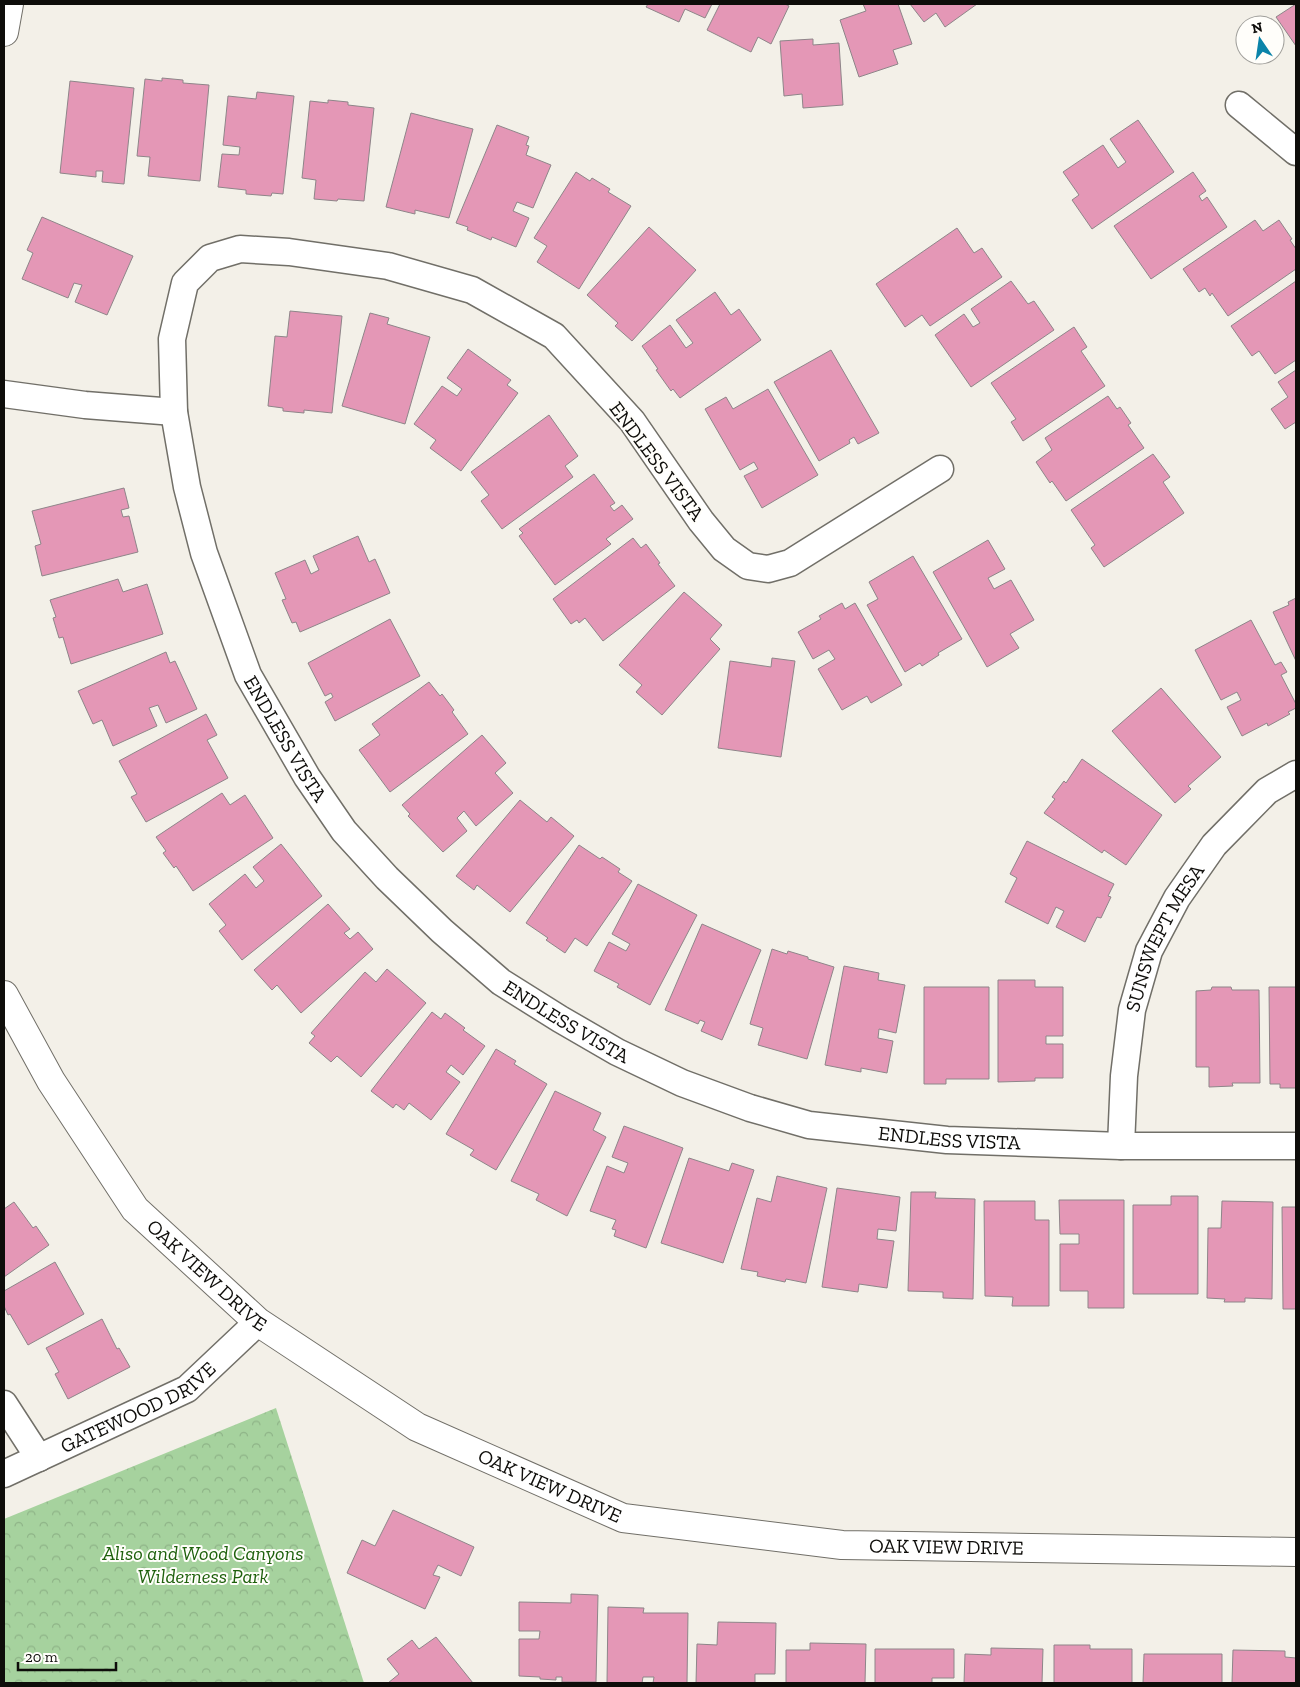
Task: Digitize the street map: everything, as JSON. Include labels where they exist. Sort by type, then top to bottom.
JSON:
[{"type":"street","points":[[4,32],[10,4]]},
{"type":"street","points":[[1239,105],[1296,152]]},
{"type":"street","name":"ENDLESS VISTA","points":[[940,469],[790,563],[768,569],[748,566],[724,548],[701,521],[632,421],[554,336],[472,290],[388,266],[289,252],[240,249],[210,258],[185,283],[172,339],[174,412],[187,487],[204,553],[248,676],[307,777],[344,831],[394,885],[442,931],[501,982],[617,1052],[666,1075],[750,1108],[809,1125],[947,1140],[1121,1146],[1296,1146]]},
{"type":"street","points":[[4,394],[85,405],[174,412]]},
{"type":"street","name":"SUNSWEPT MESA","points":[[1121,1146],[1124,1076],[1132,1010],[1148,951],[1177,898],[1214,845],[1267,791],[1296,774]]},
{"type":"street","name":"OAK VIEW DRIVE","points":[[4,995],[51,1081],[135,1209],[258,1322],[417,1427],[623,1518],[842,1545],[1296,1552]]},
{"type":"street","name":"GATEWOOD DRIVE","points":[[4,1474],[187,1389],[258,1322]]},
{"type":"street","points":[[4,1404],[39,1458]]},
{"type":"green space","name":"Aliso and Wood Canyons Wilderness Park","points":[[276,1408],[364,1683],[4,1683],[4,1519]]},
{"type":"building","points":[[648,4],[712,4],[705,18],[685,9],[679,22],[646,7]]},
{"type":"building","points":[[720,4],[785,4],[789,6],[771,44],[758,37],[751,52],[707,30]]},
{"type":"building","points":[[863,4],[898,4],[912,44],[893,50],[898,64],[859,77],[840,20],[866,11]]},
{"type":"building","points":[[910,4],[977,4],[945,27],[936,13],[924,22]]},
{"type":"building","points":[[1296,4],[1296,46],[1285,30],[1285,15],[1279,15]]},
{"type":"building","points":[[813,39],[813,45],[839,43],[843,105],[803,108],[802,94],[784,96],[780,41]]},
{"type":"building","points":[[162,78],[183,80],[183,83],[209,85],[200,181],[148,176],[150,157],[137,156],[145,79],[162,81]]},
{"type":"building","points":[[70,81],[134,88],[124,184],[102,182],[103,171],[96,171],[96,177],[60,173]]},
{"type":"building","points":[[257,92],[294,96],[283,194],[272,193],[271,196],[246,194],[246,190],[218,187],[222,154],[239,155],[240,147],[223,145],[228,96],[256,99]]},
{"type":"building","points":[[328,100],[374,108],[364,201],[314,199],[316,180],[302,178],[310,101],[328,103]]},
{"type":"building","points":[[411,113],[473,129],[449,218],[415,210],[415,214],[386,207]]},
{"type":"building","points":[[1138,120],[1174,172],[1092,229],[1072,200],[1079,195],[1063,172],[1103,145],[1118,168],[1126,162],[1110,139]]},
{"type":"building","points":[[497,125],[529,137],[526,145],[529,146],[526,155],[551,165],[533,208],[517,202],[513,211],[529,218],[516,247],[492,237],[491,240],[467,230],[468,227],[456,223]]},
{"type":"building","points":[[576,172],[590,181],[592,178],[610,189],[608,192],[631,206],[579,289],[537,262],[547,246],[534,238]]},
{"type":"building","points":[[1193,172],[1206,191],[1199,196],[1202,201],[1207,197],[1227,227],[1151,279],[1114,226]]},
{"type":"building","points":[[42,217],[133,256],[107,315],[75,302],[82,285],[74,283],[68,298],[22,279],[33,253],[27,250]]},
{"type":"building","points":[[1255,220],[1263,231],[1279,220],[1292,239],[1290,240],[1296,249],[1296,269],[1228,316],[1212,293],[1210,296],[1205,288],[1199,292],[1183,269]]},
{"type":"building","points":[[649,227],[696,270],[632,341],[615,326],[618,323],[587,295]]},
{"type":"building","points":[[957,228],[974,253],[982,248],[1002,277],[930,326],[922,315],[905,327],[876,284]]},
{"type":"building","points":[[1011,281],[1028,304],[1034,301],[1054,330],[971,387],[935,335],[964,314],[973,327],[980,323],[971,309]]},
{"type":"building","points":[[1296,281],[1296,360],[1275,374],[1259,351],[1252,356],[1231,326]]},
{"type":"building","points":[[715,292],[731,315],[739,309],[761,340],[680,398],[673,389],[671,391],[642,346],[670,325],[686,348],[693,343],[676,320]]},
{"type":"building","points":[[290,311],[342,316],[332,413],[304,410],[304,413],[283,411],[283,408],[268,406],[275,336],[287,337]]},
{"type":"building","points":[[370,313],[389,318],[387,324],[430,337],[405,424],[342,406]]},
{"type":"building","points":[[1074,327],[1087,347],[1081,351],[1105,386],[1023,441],[1011,422],[1016,419],[991,383]]},
{"type":"building","points":[[468,349],[511,380],[507,385],[518,393],[461,471],[430,448],[436,440],[414,424],[442,386],[457,396],[462,389],[447,378]]},
{"type":"building","points":[[831,350],[879,433],[858,444],[854,437],[849,440],[850,443],[819,461],[774,382]]},
{"type":"building","points":[[1296,370],[1296,422],[1285,429],[1271,409],[1288,397],[1278,382]]},
{"type":"building","points":[[768,389],[818,475],[762,508],[744,476],[758,469],[754,462],[740,470],[705,409],[726,397],[733,409]]},
{"type":"building","points":[[1108,396],[1117,409],[1120,407],[1131,423],[1128,425],[1144,448],[1066,501],[1052,481],[1050,483],[1036,462],[1052,450],[1045,438]]},
{"type":"building","points":[[549,415],[578,456],[565,466],[573,477],[502,529],[481,501],[489,495],[471,472]]},
{"type":"building","points":[[1153,454],[1170,477],[1163,482],[1184,513],[1104,567],[1091,548],[1095,545],[1071,510]]},
{"type":"building","points":[[594,474],[615,503],[610,506],[614,511],[622,505],[633,519],[606,539],[611,544],[555,585],[519,536],[523,533],[519,529]]},
{"type":"building","points":[[124,488],[129,508],[121,510],[123,517],[129,516],[138,552],[42,576],[35,546],[41,544],[32,511]]},
{"type":"building","points":[[358,536],[369,562],[375,559],[390,593],[300,632],[296,622],[292,623],[282,600],[286,599],[275,573],[305,560],[311,574],[319,570],[313,556]]},
{"type":"building","points":[[633,538],[641,548],[646,544],[675,586],[603,641],[585,618],[579,623],[577,620],[571,624],[553,599]]},
{"type":"building","points":[[988,540],[1005,569],[988,578],[994,589],[1011,580],[1034,620],[1010,634],[1019,648],[987,667],[933,572]]},
{"type":"building","points":[[913,556],[962,639],[938,653],[939,655],[922,666],[920,663],[905,672],[867,605],[878,599],[869,582]]},
{"type":"building","points":[[118,579],[123,592],[147,584],[163,634],[71,664],[63,637],[59,638],[53,618],[56,617],[50,600]]},
{"type":"building","points":[[684,592],[722,625],[710,639],[720,649],[662,715],[636,692],[642,685],[619,665]]},
{"type":"building","points":[[1296,598],[1296,661],[1273,612],[1289,605],[1288,602]]},
{"type":"building","points":[[842,603],[845,609],[855,603],[902,685],[871,703],[867,696],[842,710],[818,669],[835,659],[829,650],[813,659],[798,632],[821,619],[819,616]]},
{"type":"building","points":[[390,619],[420,676],[335,721],[325,702],[333,697],[331,693],[325,696],[308,663]]},
{"type":"building","points":[[1251,620],[1275,665],[1281,662],[1287,672],[1281,675],[1296,704],[1296,708],[1288,712],[1290,714],[1268,726],[1267,723],[1242,736],[1227,707],[1241,700],[1237,692],[1221,700],[1195,650]]},
{"type":"building","points":[[166,652],[170,663],[175,661],[197,709],[166,723],[158,705],[149,708],[157,726],[113,746],[102,720],[93,724],[78,691]]},
{"type":"building","points":[[772,658],[795,661],[781,757],[718,748],[730,661],[771,667]]},
{"type":"building","points":[[429,682],[440,696],[442,694],[454,710],[452,712],[468,734],[390,792],[359,750],[380,735],[372,724]]},
{"type":"building","points":[[1161,688],[1221,757],[1188,786],[1191,789],[1175,803],[1112,731]]},
{"type":"building","points":[[206,714],[217,735],[207,740],[228,778],[146,822],[131,797],[137,794],[119,761]]},
{"type":"building","points":[[482,735],[506,763],[495,773],[513,793],[476,826],[464,811],[457,818],[467,831],[443,852],[408,816],[410,814],[402,805]]},
{"type":"building","points":[[1082,759],[1162,815],[1126,865],[1104,850],[1102,853],[1044,813],[1055,799],[1052,797],[1064,781],[1066,783]]},
{"type":"building","points":[[222,793],[230,805],[245,795],[273,838],[193,891],[176,866],[174,868],[163,853],[166,851],[156,837]]},
{"type":"building","points":[[520,800],[547,822],[551,817],[574,836],[510,912],[477,885],[474,890],[456,876]]},
{"type":"building","points":[[1027,841],[1114,884],[1108,896],[1111,897],[1101,918],[1097,917],[1085,942],[1056,927],[1064,911],[1056,907],[1048,924],[1005,902],[1017,878],[1010,874]]},
{"type":"building","points":[[281,844],[322,896],[242,960],[219,931],[226,925],[209,904],[245,874],[256,888],[264,881],[253,867]]},
{"type":"building","points":[[579,845],[620,869],[618,872],[632,881],[587,946],[575,938],[565,953],[546,940],[548,938],[526,923]]},
{"type":"building","points":[[638,884],[697,915],[650,1005],[617,987],[619,984],[594,971],[609,942],[626,951],[630,944],[612,934]]},
{"type":"building","points":[[328,904],[350,929],[344,933],[350,939],[358,932],[373,949],[301,1013],[277,985],[272,990],[254,970]]},
{"type":"building","points":[[702,924],[761,950],[722,1040],[701,1031],[705,1022],[700,1020],[698,1024],[665,1010]]},
{"type":"building","points":[[772,949],[787,954],[788,951],[834,967],[807,1059],[758,1045],[763,1028],[750,1024]]},
{"type":"building","points":[[844,966],[879,973],[878,980],[905,985],[896,1033],[879,1029],[878,1038],[893,1041],[887,1073],[861,1068],[861,1072],[825,1065]]},
{"type":"building","points":[[387,969],[426,1003],[361,1077],[337,1056],[331,1062],[309,1043],[315,1036],[311,1033],[365,972],[376,982]]},
{"type":"building","points":[[998,980],[1035,980],[1035,987],[1063,987],[1063,1036],[1046,1036],[1046,1044],[1063,1044],[1063,1078],[1035,1078],[1035,1081],[998,1082]]},
{"type":"building","points":[[924,987],[989,987],[989,1079],[946,1079],[946,1084],[924,1084]]},
{"type":"building","points":[[1212,987],[1231,987],[1232,990],[1259,990],[1260,1083],[1232,1083],[1233,1086],[1209,1087],[1209,1067],[1196,1067],[1196,991],[1211,990]]},
{"type":"building","points":[[1269,987],[1296,987],[1296,1088],[1280,1088],[1280,1084],[1270,1084]]},
{"type":"building","points":[[432,1012],[441,1019],[445,1013],[465,1028],[463,1030],[485,1046],[463,1075],[451,1065],[446,1072],[460,1082],[431,1120],[409,1103],[404,1110],[396,1104],[393,1108],[371,1091]]},
{"type":"building","points":[[496,1049],[516,1061],[514,1064],[547,1084],[496,1170],[470,1155],[474,1150],[446,1134]]},
{"type":"building","points":[[555,1091],[601,1113],[593,1130],[606,1137],[567,1216],[536,1200],[539,1194],[511,1181]]},
{"type":"building","points":[[624,1126],[683,1148],[646,1248],[614,1236],[616,1230],[612,1229],[616,1220],[590,1211],[607,1166],[624,1173],[628,1163],[612,1157]]},
{"type":"building","points":[[689,1158],[729,1171],[732,1163],[754,1170],[723,1263],[661,1243]]},
{"type":"building","points":[[777,1176],[827,1188],[806,1283],[786,1279],[785,1282],[757,1276],[758,1272],[741,1269],[757,1198],[771,1202]]},
{"type":"building","points":[[837,1188],[900,1197],[896,1231],[878,1229],[877,1239],[894,1241],[887,1288],[859,1284],[858,1292],[822,1287]]},
{"type":"building","points":[[911,1192],[936,1192],[935,1198],[975,1199],[973,1299],[943,1298],[943,1292],[908,1291]]},
{"type":"building","points":[[1171,1196],[1198,1196],[1198,1294],[1133,1294],[1133,1205],[1171,1205]]},
{"type":"building","points":[[1059,1200],[1124,1200],[1124,1308],[1088,1308],[1088,1291],[1060,1291],[1060,1244],[1079,1244],[1079,1234],[1060,1234]]},
{"type":"building","points":[[984,1201],[1035,1201],[1035,1220],[1049,1220],[1049,1306],[1012,1306],[1013,1297],[985,1296]]},
{"type":"building","points":[[1222,1201],[1273,1202],[1272,1299],[1245,1298],[1245,1302],[1224,1302],[1225,1299],[1207,1298],[1208,1228],[1221,1228]]},
{"type":"building","points":[[14,1202],[33,1228],[36,1226],[49,1245],[4,1277],[4,1209]]},
{"type":"building","points":[[1282,1207],[1296,1207],[1296,1309],[1283,1309]]},
{"type":"building","points":[[55,1262],[84,1314],[28,1345],[4,1306],[4,1291]]},
{"type":"building","points":[[102,1319],[117,1349],[119,1348],[130,1367],[68,1399],[55,1374],[59,1372],[46,1348]]},
{"type":"building","points":[[393,1510],[474,1547],[461,1576],[438,1565],[433,1575],[440,1577],[425,1609],[347,1573],[362,1540],[375,1546]]},
{"type":"building","points":[[571,1594],[598,1595],[596,1682],[562,1682],[562,1677],[556,1677],[556,1680],[519,1676],[519,1639],[539,1639],[540,1631],[519,1631],[519,1602],[571,1603]]},
{"type":"building","points":[[608,1607],[644,1608],[643,1613],[688,1613],[687,1683],[653,1683],[654,1677],[643,1677],[642,1683],[607,1683]]},
{"type":"building","points":[[718,1622],[776,1623],[775,1674],[755,1674],[755,1683],[696,1683],[697,1644],[717,1645]]},
{"type":"building","points":[[436,1637],[473,1683],[388,1683],[399,1674],[387,1659],[412,1640],[419,1649]]},
{"type":"building","points":[[810,1643],[866,1644],[865,1683],[786,1683],[786,1650],[810,1650]]},
{"type":"building","points":[[1054,1645],[1090,1645],[1090,1649],[1132,1649],[1132,1683],[1054,1683]]},
{"type":"building","points":[[991,1648],[1043,1649],[1042,1683],[964,1683],[965,1654],[991,1655]]},
{"type":"building","points":[[875,1649],[954,1649],[954,1678],[932,1678],[932,1683],[875,1683]]},
{"type":"building","points":[[1233,1650],[1285,1651],[1285,1657],[1296,1658],[1296,1683],[1232,1683]]},
{"type":"building","points":[[1144,1654],[1222,1654],[1222,1683],[1143,1683]]}]
